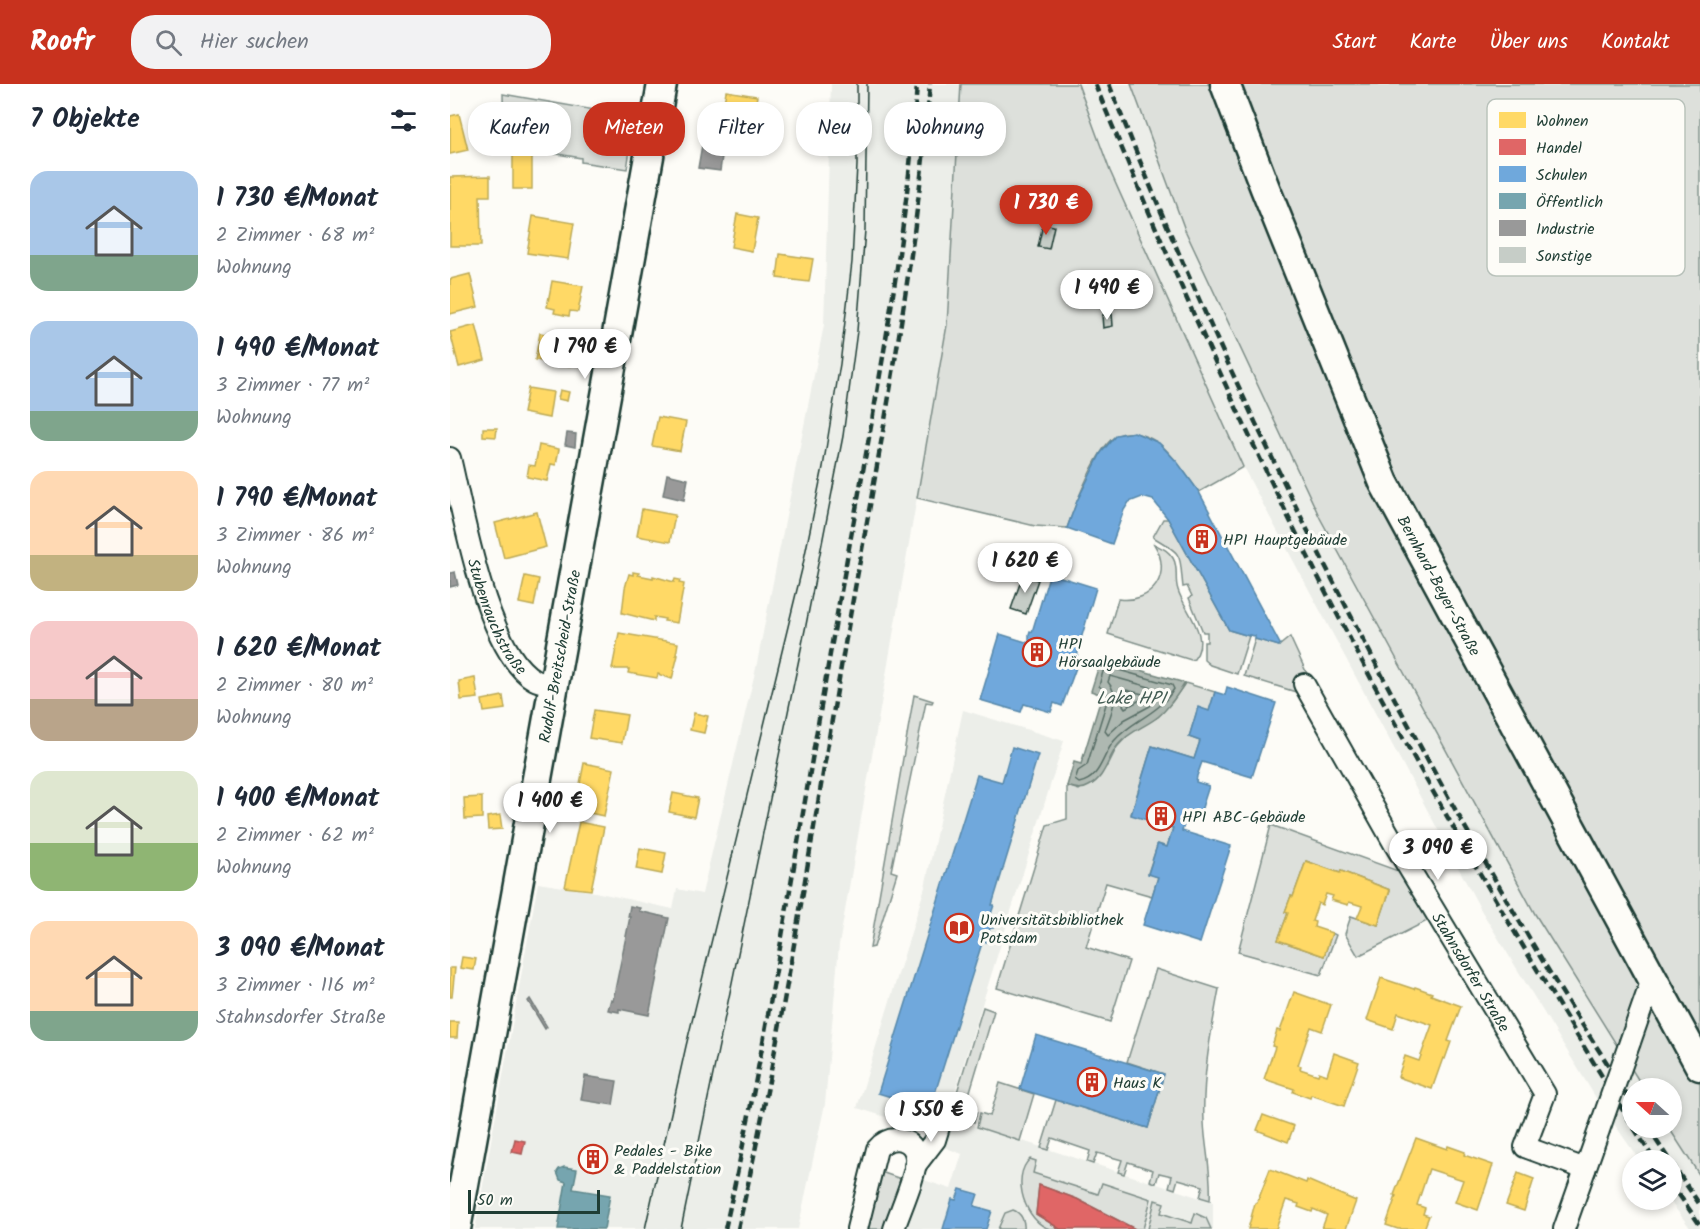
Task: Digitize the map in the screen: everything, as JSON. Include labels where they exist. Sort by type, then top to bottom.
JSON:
[{"type":"street","name":"Rudolf-Breitscheid-Straße","points":[[456,1229],[662,84]]},
{"type":"street","name":"Bernhard-Beyer-Straße","points":[[1226,84],[1265,188],[1384,483],[1700,1066]]},
{"type":"street","name":"Stubenrauchstraße","points":[[450,458],[483,598],[502,640],[515,662],[525,672],[536,681],[553,684]]},
{"type":"street","name":"Stahnsdorfer Straße","points":[[1304,684],[1395,845],[1545,1094],[1525,1147],[1585,1169]]},
{"type":"street","points":[[1564,1229],[1652,979]]},
{"type":"street","points":[[915,1166],[935,1140],[943,1114]]},
{"type":"street","points":[[857,1229],[877,1149],[886,1141],[898,1139],[904,1140],[913,1148],[916,1160],[894,1229]]},
{"type":"shaded area","points":[[831,84],[961,84],[960,102],[884,102],[884,156],[957,156],[947,325],[839,945],[825,1104],[798,1229],[475,1229],[538,883],[595,892],[673,909],[677,889],[702,894],[756,668],[824,325],[829,156],[872,156],[872,102],[830,102]]},
{"type":"shaded area","points":[[961,84],[1078,84],[1110,171],[1243,467],[1199,492],[1161,445],[1146,436],[1123,433],[1110,440],[1095,463],[1067,528],[1035,526],[917,498],[947,325],[957,156],[1006,156],[1006,102],[960,102]]},
{"type":"shaded area","points":[[1078,84],[1131,84],[1185,230],[1535,914],[1637,1078],[1622,1078],[1622,1135],[1596,1098],[1481,910],[1243,467],[1110,171]]},
{"type":"shaded area","points":[[1131,84],[1700,84],[1700,1176],[1675,1138],[1682,1138],[1682,1078],[1637,1078],[1535,914],[1320,518],[1185,230]]},
{"type":"shaded area","points":[[503,94],[549,102],[503,102]]},
{"type":"shaded area","points":[[571,106],[583,108],[583,156],[629,156],[627,169],[581,162],[581,158],[569,156],[571,156]]},
{"type":"shaded area","points":[[1163,519],[1168,519],[1229,630],[1249,636],[1237,674],[1210,665],[1204,660],[1204,642],[1207,642],[1207,632],[1203,632],[1189,598],[1192,596],[1187,586],[1183,587],[1178,556],[1153,537]]},
{"type":"shaded area","points":[[1154,544],[1167,551],[1173,558],[1178,590],[1198,633],[1199,651],[1191,660],[1108,634],[1118,599],[1141,597],[1156,585],[1161,566]]},
{"type":"shaded area","points":[[1290,637],[1308,676],[1300,680],[1296,692],[1244,676],[1255,639],[1279,646]]},
{"type":"shaded area","points":[[1185,683],[1215,692],[1209,711],[1198,708],[1189,737],[1200,741],[1194,759],[1152,746],[1131,814],[1173,828],[1167,847],[1158,844],[1148,873],[1158,877],[1152,896],[1106,883],[1086,947],[1129,961],[1110,1022],[997,988],[1047,825],[1067,819],[1067,786],[1079,790],[1108,765],[1117,747],[1132,731],[1158,717]]},
{"type":"shaded area","points":[[914,695],[933,701],[932,703],[926,702],[891,871],[897,873],[874,947],[870,948]]},
{"type":"shaded area","points":[[963,710],[1064,741],[947,1117],[1213,1202],[1213,1229],[907,1229],[924,1180],[951,1189],[962,1154],[941,1146],[944,1135],[857,1108],[925,887]]},
{"type":"shaded area","points":[[1271,825],[1401,872],[1429,920],[1358,956],[1345,934],[1351,916],[1378,925],[1390,890],[1341,871],[1340,873],[1306,861],[1285,912],[1288,913],[1278,940],[1324,956],[1332,933],[1336,935],[1321,975],[1238,952]]},
{"type":"shaded area","points":[[1156,969],[1219,989],[1204,1088],[1204,1122],[1210,1200],[1200,1197],[1203,1186],[1178,1179],[1175,1189],[1169,1187],[1172,1176],[1159,1173],[1156,1183],[1150,1181],[1153,1170],[1128,1162],[1124,1174],[1118,1172],[1122,1160],[1097,1153],[1093,1164],[1087,1162],[1090,1151],[1052,1138],[1048,1150],[1041,1148],[1056,1100],[1148,1128],[1164,1074],[1127,1062]]},
{"type":"shaded area","points":[[983,1007],[994,1011],[965,1108],[977,1112],[974,1122],[950,1115]]},
{"type":"shaded area","points":[[1000,1083],[1034,1094],[1020,1141],[977,1127],[980,1113],[990,1116]]},
{"type":"shaded area","points":[[1624,1138],[1675,1138],[1700,1176],[1700,1229],[1691,1229],[1677,1210],[1682,1210],[1682,1150],[1632,1150]]},
{"type":"shaded area","points":[[1030,1159],[1036,1161],[1033,1173],[1098,1194],[1102,1183],[1151,1199],[1143,1229],[1135,1229],[1077,1199],[1039,1185],[1036,1214],[1060,1229],[1050,1229],[1041,1225],[1028,1209],[1021,1187],[1024,1167]]},
{"type":"shaded area","points":[[878,1171],[904,1180],[886,1229],[865,1229]]},
{"type":"shaded area","points":[[1155,1200],[1164,1203],[1161,1213],[1192,1223],[1195,1213],[1206,1218],[1211,1229],[1148,1229]]},
{"type":"shaded area","points":[[1013,1210],[1022,1218],[1024,1229],[998,1229],[1005,1213]]},
{"type":"water","name":"Lake HPI","points":[[1101,659],[1185,683],[1163,712],[1127,736],[1118,745],[1103,773],[1095,782],[1083,788],[1075,788],[1067,786],[1074,762],[1081,764],[1102,695],[1091,691]]},
{"type":"building: Wohnen","points":[[726,91],[757,96],[756,102],[724,102]]},
{"type":"building: Wohnen","points":[[459,114],[468,150],[450,154],[450,116]]},
{"type":"building: Wohnen","points":[[513,156],[532,156],[532,189],[513,189]]},
{"type":"building: Wohnen","points":[[490,176],[490,196],[480,196],[481,246],[450,246],[450,177]]},
{"type":"building: Wohnen","points":[[737,214],[758,218],[752,251],[731,247]]},
{"type":"building: Wohnen","points":[[533,216],[574,223],[568,259],[527,253]]},
{"type":"building: Wohnen","points":[[780,254],[813,259],[809,282],[777,278]]},
{"type":"building: Wohnen","points":[[470,274],[478,307],[450,314],[450,279]]},
{"type":"building: Wohnen","points":[[552,281],[583,286],[578,312],[570,311],[569,316],[554,313],[555,309],[547,307]]},
{"type":"building: Wohnen","points":[[476,325],[485,360],[459,367],[450,332]]},
{"type":"building: Wohnen","points":[[551,332],[575,339],[570,366],[535,360],[540,333],[550,335]]},
{"type":"building: Wohnen","points":[[528,388],[553,392],[549,418],[523,413]]},
{"type":"building: Wohnen","points":[[560,390],[569,392],[567,401],[558,399]]},
{"type":"building: Wohnen","points":[[658,417],[686,422],[680,451],[652,446]]},
{"type":"building: Wohnen","points":[[483,428],[497,428],[496,437],[483,436]]},
{"type":"building: Wohnen","points":[[539,445],[559,449],[556,465],[551,464],[547,481],[527,477],[529,465],[535,466]]},
{"type":"building: Wohnen","points":[[642,509],[675,515],[670,542],[637,536]]},
{"type":"building: Wohnen","points":[[537,512],[546,547],[504,558],[495,523]]},
{"type":"building: Wohnen","points":[[633,572],[674,582],[675,579],[680,580],[679,583],[684,584],[677,623],[654,617],[654,621],[622,613],[625,588],[629,574],[633,575]]},
{"type":"building: Wohnen","points":[[525,576],[539,579],[534,606],[519,603]]},
{"type":"building: Wohnen","points":[[619,633],[678,643],[676,655],[678,655],[672,679],[658,674],[657,678],[628,673],[629,669],[612,669]]},
{"type":"building: Wohnen","points":[[475,678],[478,698],[461,700],[459,681]]},
{"type":"building: Wohnen","points":[[503,696],[505,709],[484,712],[482,700]]},
{"type":"building: Wohnen","points":[[594,710],[627,715],[622,743],[589,738]]},
{"type":"building: Wohnen","points":[[694,713],[708,716],[704,733],[690,730]]},
{"type":"building: Wohnen","points":[[584,763],[614,769],[604,816],[575,810]]},
{"type":"building: Wohnen","points":[[673,793],[698,798],[694,817],[669,812]]},
{"type":"building: Wohnen","points":[[482,797],[482,818],[465,819],[464,798]]},
{"type":"building: Wohnen","points":[[500,815],[502,829],[488,830],[487,817]]},
{"type":"building: Wohnen","points":[[579,822],[604,827],[591,890],[565,887]]},
{"type":"building: Wohnen","points":[[640,848],[666,853],[662,874],[636,869]]},
{"type":"building: Wohnen","points":[[1306,861],[1340,873],[1341,871],[1390,890],[1378,925],[1357,918],[1362,906],[1331,900],[1333,896],[1326,894],[1322,905],[1318,903],[1312,921],[1315,922],[1314,927],[1332,933],[1324,956],[1278,940],[1288,913],[1285,912]]},
{"type":"building: Wohnen","points":[[462,957],[476,959],[474,970],[460,968]]},
{"type":"building: Wohnen","points":[[450,968],[455,968],[452,997],[450,997]]},
{"type":"building: Wohnen","points":[[1381,978],[1414,989],[1415,987],[1461,1006],[1448,1041],[1451,1042],[1432,1089],[1398,1077],[1405,1056],[1419,1061],[1432,1025],[1398,1013],[1393,1029],[1367,1020]]},
{"type":"building: Wohnen","points":[[1294,992],[1331,1005],[1322,1031],[1311,1027],[1298,1065],[1301,1066],[1300,1069],[1318,1075],[1319,1072],[1327,1075],[1334,1053],[1359,1062],[1344,1106],[1311,1095],[1310,1098],[1293,1092],[1294,1089],[1264,1079],[1275,1047],[1272,1046],[1277,1030],[1280,1031]]},
{"type":"building: Wohnen","points":[[450,1022],[458,1022],[457,1038],[450,1038]]},
{"type":"building: Wohnen","points":[[1263,1115],[1294,1126],[1288,1142],[1257,1130]]},
{"type":"building: Wohnen","points":[[1416,1138],[1447,1149],[1448,1146],[1465,1152],[1464,1155],[1493,1165],[1478,1210],[1455,1202],[1463,1180],[1429,1169],[1417,1205],[1425,1208],[1423,1214],[1429,1216],[1424,1229],[1398,1229],[1386,1225],[1396,1196],[1394,1195]]},
{"type":"building: Wohnen","points":[[1270,1169],[1306,1183],[1307,1180],[1356,1201],[1346,1229],[1322,1228],[1327,1215],[1313,1209],[1312,1212],[1298,1207],[1299,1204],[1286,1200],[1276,1229],[1248,1229],[1255,1203],[1257,1203]]},
{"type":"building: Wohnen","points":[[1518,1173],[1534,1179],[1524,1211],[1506,1205]]},
{"type":"building: Handel","points":[[515,1139],[525,1141],[522,1154],[512,1152]]},
{"type":"building: Handel","name":"Pedales - Bike & Paddelstation","points":[[585,1151],[603,1154],[601,1168],[583,1164]]},
{"type":"building: Handel","points":[[1039,1185],[1077,1199],[1135,1229],[1060,1229],[1036,1214]]},
{"type":"building: Schulen","name":"HPI Hauptgebäude","points":[[1134,432],[1159,443],[1178,463],[1199,492],[1280,644],[1279,646],[1255,639],[1255,636],[1229,630],[1168,519],[1153,500],[1142,497],[1129,502],[1112,544],[1067,528],[1077,501],[1101,453],[1116,435]]},
{"type":"building: Schulen","name":"HPI Hörsaalgebäude","points":[[1054,575],[1096,588],[1081,639],[1076,661],[1078,662],[1062,706],[1054,703],[1051,712],[1024,704],[1021,712],[980,700],[1000,634],[1029,643],[1029,634],[1030,631],[1032,632],[1049,576]]},
{"type":"building: Schulen","name":"HPI ABC-Gebäude","points":[[1227,687],[1276,703],[1252,777],[1202,762],[1197,776],[1196,782],[1209,786],[1199,817],[1188,813],[1182,831],[1231,846],[1200,943],[1143,925],[1158,877],[1148,874],[1157,844],[1167,847],[1173,828],[1131,815],[1152,746],[1194,759],[1200,741],[1189,737],[1198,707],[1209,711],[1215,692],[1225,695]]},
{"type":"building: Schulen","name":"Universitätsbibliothek Potsdam","points":[[1012,747],[1038,755],[992,905],[994,905],[988,923],[994,928],[990,928],[986,942],[983,940],[930,1109],[878,1093],[977,775],[1002,782]]},
{"type":"building: Schulen","name":"Haus K","points":[[1036,1035],[1164,1074],[1148,1128],[1020,1089]]},
{"type":"building: Schulen","points":[[960,1189],[978,1194],[974,1206],[992,1211],[986,1229],[943,1229],[952,1199],[956,1200]]},
{"type":"building: Öffentlich","points":[[564,1167],[577,1169],[573,1189],[610,1195],[604,1229],[558,1229],[566,1182],[560,1180],[557,1172]]},
{"type":"building: Industrie","points":[[700,156],[722,156],[720,171],[698,168]]},
{"type":"building: Industrie","points":[[567,433],[576,434],[575,447],[565,445]]},
{"type":"building: Industrie","points":[[667,474],[688,479],[684,500],[663,495]]},
{"type":"building: Industrie","points":[[455,572],[458,585],[450,587],[450,573]]},
{"type":"building: Industrie","points":[[630,906],[640,908],[639,911],[669,918],[649,1015],[619,1009],[619,1012],[608,1010],[611,999],[613,1000],[630,917],[628,917]]},
{"type":"building: Industrie","points":[[530,999],[547,1027],[545,1029],[528,1001]]},
{"type":"building: Industrie","points":[[585,1076],[617,1081],[613,1105],[581,1100]]},
{"type":"building: Sonstige","points":[[1043,224],[1054,226],[1049,249],[1038,247]]},
{"type":"building: Sonstige","points":[[1112,314],[1113,326],[1103,328],[1102,315]]},
{"type":"building: Sonstige","points":[[1048,555],[1069,561],[1066,569],[1046,563]]},
{"type":"building: Sonstige","points":[[1023,575],[1038,580],[1026,614],[1011,609]]},
{"type":"tram line","points":[[645,1229],[686,1046],[802,569],[823,467],[840,364],[852,262],[857,165],[857,84]]},
{"type":"tram line","points":[[681,1229],[843,436],[857,331],[865,230],[867,84]]},
{"type":"railway","points":[[725,1229],[770,1002],[884,353],[904,219],[917,84]]},
{"type":"railway","points":[[738,1229],[782,1011],[894,365],[915,225],[930,84]]},
{"type":"railway","points":[[1095,84],[1223,379],[1328,596],[1461,841],[1622,1109]]},
{"type":"railway","points":[[1109,84],[1154,194],[1250,411],[1355,624],[1411,729],[1528,936],[1622,1086]]},
{"type":"railway","points":[[1640,1138],[1648,1150]]},
{"type":"railway","points":[[1655,1138],[1663,1150]]},
{"type":"railway","points":[[1682,1178],[1700,1205]]},
{"type":"railway","points":[[1682,1199],[1700,1225]]},
{"type":"place","name":"HPI Hauptgebäude","points":[[1202,539]]},
{"type":"place","name":"HPI Hörsaalgebäude","points":[[1037,652]]},
{"type":"place","name":"HPI ABC-Gebäude","points":[[1161,816]]},
{"type":"place","name":"Universitätsbibliothek Potsdam","points":[[959,928]]},
{"type":"place","name":"Haus K","points":[[1092,1082]]},
{"type":"place","name":"Pedales - Bike & Paddelstation","points":[[593,1159]]}]
